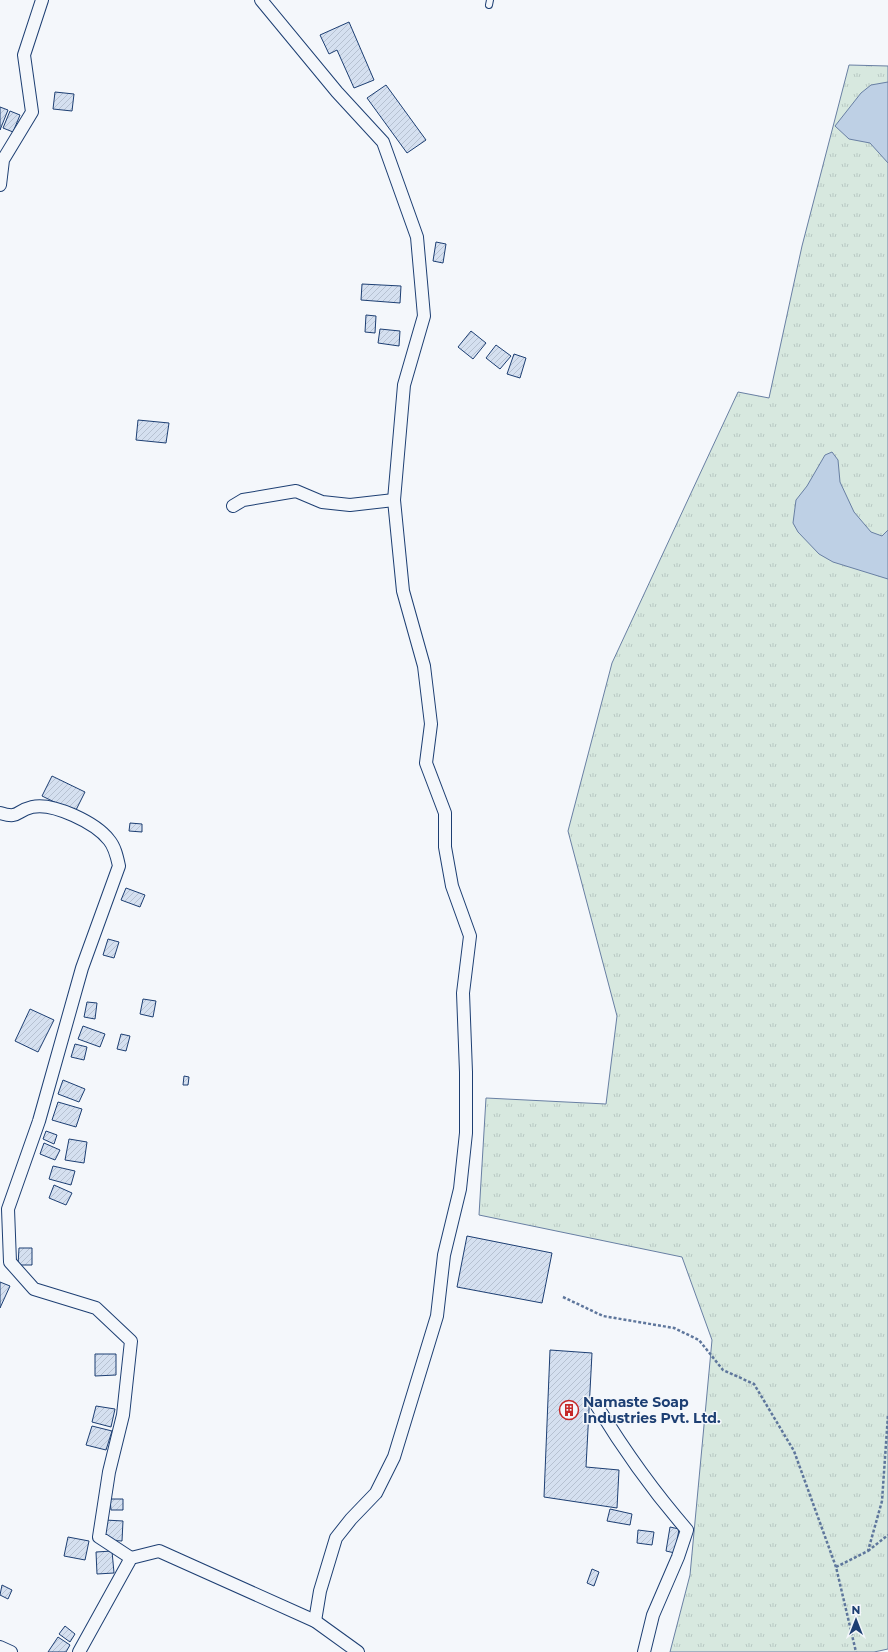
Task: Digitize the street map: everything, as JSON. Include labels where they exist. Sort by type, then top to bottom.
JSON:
[{"type":"street","points":[[0,185],[3,160],[32,112],[24,55],[42,0]]},
{"type":"street","points":[[261,0],[337,92],[383,142],[417,237],[424,316],[404,385],[394,500],[404,591],[424,666],[431,724],[426,763],[444,813],[444,847],[452,886],[470,936],[463,993],[466,1072],[466,1133],[460,1189],[444,1255],[436,1316],[394,1457],[376,1493],[351,1519],[336,1538],[320,1591],[315,1621]]},
{"type":"street","points":[[234,506],[243,500],[296,491],[322,502],[350,505],[394,500]]},
{"type":"street","points":[[0,813],[12,816],[32,807],[53,807],[97,828],[110,841],[119,866],[82,968],[39,1121],[8,1209],[10,1262],[34,1289],[96,1308],[131,1341],[123,1415],[109,1472],[99,1537],[132,1558]]},
{"type":"street","points":[[597,1406],[624,1450],[660,1499],[687,1530],[678,1556],[653,1615],[644,1652]]},
{"type":"street","points":[[79,1652],[132,1558],[159,1551],[315,1621],[358,1652]]},
{"type":"street","points":[[0,1647],[11,1652]]},
{"type":"path","points":[[563,1297],[603,1316],[674,1328],[699,1340],[723,1370],[754,1384],[794,1451],[836,1567],[856,1652]]},
{"type":"path","points":[[868,1552],[882,1501],[888,1415]]},
{"type":"path","points":[[836,1567],[868,1552],[888,1535]]},
{"type":"green space","points":[[849,65],[888,66],[888,1649],[874,1652],[670,1652],[690,1575],[712,1340],[682,1257],[479,1215],[486,1098],[606,1104],[617,1016],[568,831],[612,663],[738,392],[769,398],[802,246]]},
{"type":"water","points":[[888,82],[888,163],[870,143],[849,139],[835,126],[861,93],[871,85]]},
{"type":"water","points":[[832,452],[838,460],[840,482],[854,512],[871,532],[882,536],[888,530],[888,579],[833,562],[819,554],[798,532],[793,523],[796,500],[807,486],[825,455]]},
{"type":"building","points":[[349,22],[374,80],[354,88],[337,50],[329,54],[320,35]]},
{"type":"building","points":[[386,85],[426,140],[407,153],[367,98]]},
{"type":"building","points":[[55,92],[74,94],[72,111],[53,109]]},
{"type":"building","points":[[0,107],[8,110],[0,130]]},
{"type":"building","points":[[10,111],[20,115],[13,132],[3,128]]},
{"type":"building","points":[[436,242],[446,244],[443,263],[433,261]]},
{"type":"building","points":[[362,284],[401,286],[400,303],[361,300]]},
{"type":"building","points":[[366,315],[376,316],[375,333],[365,332]]},
{"type":"building","points":[[380,329],[400,331],[399,346],[378,343]]},
{"type":"building","points":[[471,331],[486,343],[473,359],[458,347]]},
{"type":"building","points":[[496,345],[511,356],[500,369],[486,358]]},
{"type":"building","points":[[514,354],[526,358],[520,378],[507,374]]},
{"type":"building","points":[[138,420],[169,423],[166,443],[136,440]]},
{"type":"building","points":[[52,776],[85,792],[75,812],[42,796]]},
{"type":"building","points":[[130,823],[142,824],[142,832],[129,831]]},
{"type":"building","points":[[126,888],[145,895],[140,907],[121,900]]},
{"type":"building","points":[[108,939],[119,942],[114,958],[103,955]]},
{"type":"building","points":[[143,999],[156,1001],[153,1017],[140,1014]]},
{"type":"building","points":[[87,1002],[97,1003],[95,1019],[84,1017]]},
{"type":"building","points":[[30,1009],[54,1020],[38,1052],[15,1041]]},
{"type":"building","points":[[83,1026],[105,1034],[100,1047],[78,1039]]},
{"type":"building","points":[[121,1034],[130,1036],[126,1051],[117,1049]]},
{"type":"building","points":[[75,1044],[87,1047],[84,1060],[71,1057]]},
{"type":"building","points":[[184,1076],[189,1077],[188,1085],[183,1085]]},
{"type":"building","points":[[63,1080],[85,1089],[79,1102],[58,1094]]},
{"type":"building","points":[[58,1102],[82,1109],[76,1127],[52,1120]]},
{"type":"building","points":[[46,1131],[57,1135],[54,1144],[43,1139]]},
{"type":"building","points":[[69,1139],[87,1142],[84,1163],[65,1160]]},
{"type":"building","points":[[44,1143],[60,1150],[55,1160],[40,1154]]},
{"type":"building","points":[[53,1166],[75,1171],[71,1185],[49,1179]]},
{"type":"building","points":[[54,1185],[72,1193],[66,1205],[49,1198]]},
{"type":"building","points":[[467,1236],[552,1253],[542,1303],[457,1287]]},
{"type":"building","points":[[19,1248],[32,1248],[32,1265],[18,1265]]},
{"type":"building","points":[[0,1282],[10,1286],[0,1308]]},
{"type":"building","name":"Namaste Soap Industries Pvt. Ltd.","points":[[550,1350],[592,1353],[586,1467],[619,1470],[617,1508],[544,1497]]},
{"type":"building","points":[[95,1354],[116,1354],[116,1375],[95,1376]]},
{"type":"building","points":[[96,1406],[115,1409],[111,1427],[92,1422]]},
{"type":"building","points":[[92,1426],[112,1431],[106,1450],[86,1445]]},
{"type":"building","points":[[110,1499],[123,1499],[123,1510],[111,1510]]},
{"type":"building","points":[[610,1509],[632,1514],[630,1525],[607,1521]]},
{"type":"building","points":[[105,1520],[123,1521],[122,1541],[104,1540]]},
{"type":"building","points":[[670,1527],[679,1529],[675,1553],[666,1551]]},
{"type":"building","points":[[638,1530],[654,1532],[652,1545],[637,1543]]},
{"type":"building","points":[[68,1537],[89,1541],[85,1560],[64,1556]]},
{"type":"building","points":[[112,1551],[114,1573],[97,1574],[96,1552]]},
{"type":"building","points":[[592,1569],[599,1572],[594,1586],[587,1583]]},
{"type":"building","points":[[2,1585],[12,1590],[8,1599],[0,1595]]},
{"type":"building","points":[[65,1626],[75,1634],[70,1642],[59,1634]]},
{"type":"building","points":[[58,1637],[70,1645],[66,1652],[48,1652]]},
{"type":"place","name":"Namaste Soap Industries Pvt. Ltd.","points":[[569,1410]]}]
